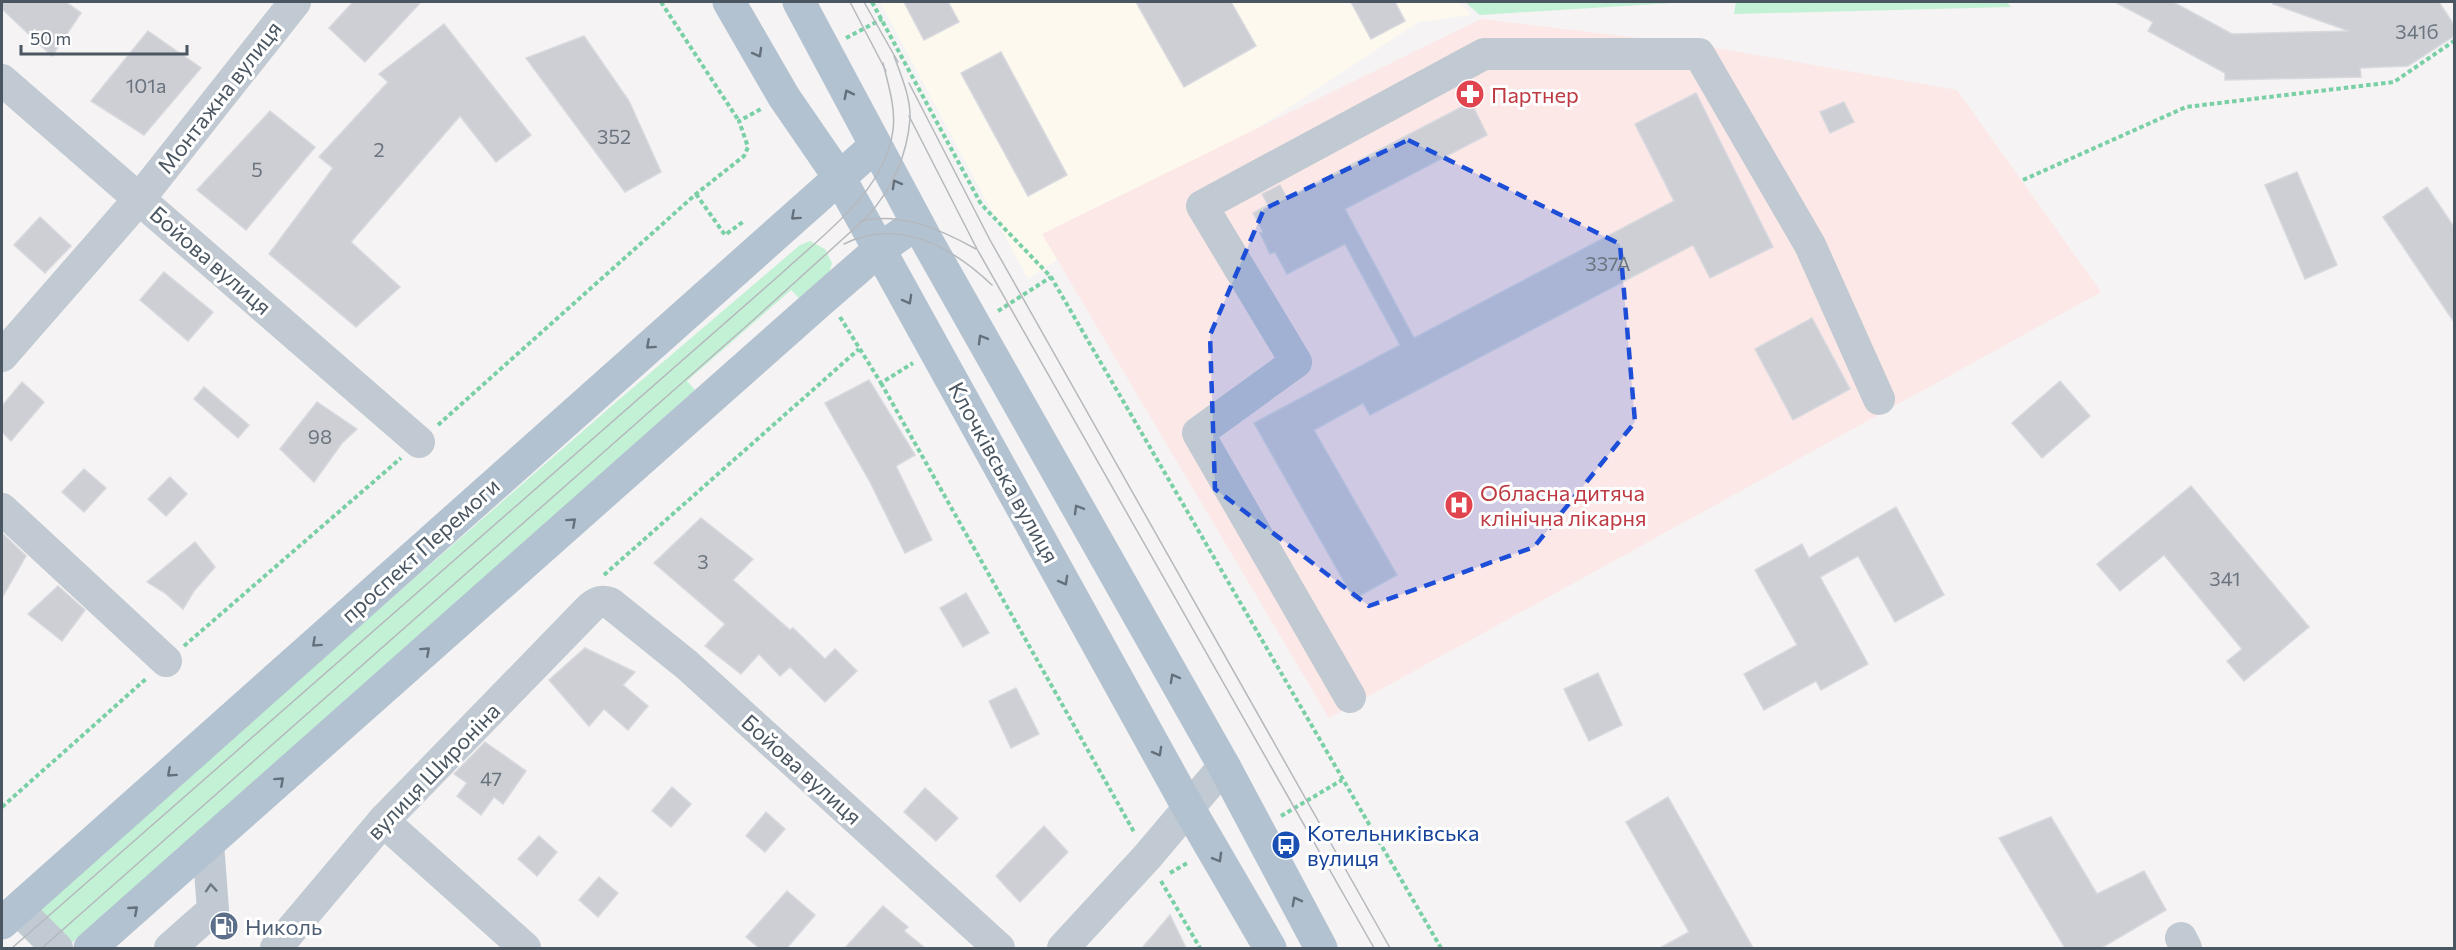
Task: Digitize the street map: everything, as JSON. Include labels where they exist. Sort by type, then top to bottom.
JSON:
[{"type":"main road","name":"Клочківська вулиця","points":[[729,2],[784,97],[839,177],[1188,807],[1270,948]]},
{"type":"main road","name":"Клочківська вулиця","points":[[799,2],[874,146],[1224,766],[1321,948]]},
{"type":"main road","name":"проспект Перемоги","points":[[10,916],[874,146]]},
{"type":"main road","points":[[90,948],[880,249],[917,223]]},
{"type":"street","name":"Монтажна вулиця","points":[[2,356],[140,198],[295,2]]},
{"type":"street","points":[[1350,697],[1198,433],[1296,362],[1202,206],[1484,54],[1700,54],[1810,245],[1879,399]]},
{"type":"street","name":"Бойова вулиця","points":[[2,80],[419,442]]},
{"type":"street","points":[[2,509],[166,662]]},
{"type":"street","name":"Бойова вулиця","points":[[598,602],[610,603],[687,665],[999,948]]},
{"type":"street","name":"вулиця Широніна","points":[[276,948],[383,821],[598,602]]},
{"type":"street","points":[[1063,948],[1148,857],[1224,766]]},
{"type":"street","points":[[383,821],[525,948]]},
{"type":"street","points":[[170,948],[213,910],[208,844]]},
{"type":"street","points":[[10,916],[57,948]]},
{"type":"path","points":[[2,807],[419,442],[696,194],[744,156],[748,147],[740,121],[661,2]]},
{"type":"path","points":[[872,2],[981,204],[1051,277],[1441,948]]},
{"type":"path","points":[[843,39],[882,19]]},
{"type":"path","points":[[2023,180],[2186,107],[2394,82],[2454,41]]},
{"type":"path","points":[[740,121],[760,109]]},
{"type":"path","points":[[696,194],[725,235],[744,221]]},
{"type":"path","points":[[991,315],[1051,277]]},
{"type":"path","points":[[837,312],[881,383],[1148,857]]},
{"type":"path","points":[[881,383],[914,363]]},
{"type":"path","points":[[1275,819],[1342,780]]},
{"type":"path","points":[[1193,860],[1160,878],[1200,948]]},
{"type":"highlighted area","points":[[1408,140],[1620,244],[1635,422],[1534,547],[1369,606],[1215,489],[1210,335],[1264,209]]},
{"type":"shaded area","points":[[880,2],[1458,2],[1472,15],[1419,22],[1028,279]]},
{"type":"shaded area","name":"Обласна дитяча клінічна лікарня","points":[[1481,19],[1699,45],[1957,90],[2101,292],[1329,718],[1042,234]]},
{"type":"green space","points":[[1465,2],[1672,2],[1480,15]]},
{"type":"green space","points":[[1736,2],[2007,2],[2011,7],[1734,14]]},
{"type":"green space","points":[[810,241],[825,249],[832,263],[829,273],[799,298],[791,290],[687,381],[695,390],[436,623],[67,947],[34,911],[615,403],[800,245]]},
{"type":"building","points":[[2,2],[66,2],[81,13],[52,56],[2,9]]},
{"type":"building","points":[[353,2],[421,2],[365,62],[329,28]]},
{"type":"building","points":[[904,2],[948,2],[959,22],[924,40]]},
{"type":"building","points":[[1136,2],[1231,2],[1256,46],[1184,87]]},
{"type":"building","points":[[1351,2],[1395,2],[1405,21],[1371,39]]},
{"type":"building","points":[[2115,2],[2173,2],[2232,34],[2349,31],[2273,4],[2273,2],[2439,2],[2454,25],[2454,36],[2408,66],[2360,68],[2361,77],[2225,80],[2225,73],[2148,31],[2153,22]]},
{"type":"building","points":[[444,24],[531,135],[496,162],[460,116],[351,242],[400,287],[356,327],[269,254],[333,168],[319,157],[388,82],[379,74]]},
{"type":"building","points":[[148,31],[201,68],[144,135],[91,101]]},
{"type":"building","points":[[584,36],[629,101],[661,172],[625,192],[526,58]]},
{"type":"building","points":[[1001,52],[1067,175],[1028,196],[961,73]]},
{"type":"building","points":[[1696,93],[1773,247],[1710,278],[1693,245],[1370,415],[1363,403],[1314,430],[1397,575],[1354,599],[1254,423],[1400,345],[1345,244],[1287,274],[1275,252],[1270,254],[1260,233],[1263,232],[1253,213],[1268,205],[1262,194],[1280,185],[1287,198],[1471,102],[1487,135],[1345,209],[1414,338],[1674,201],[1635,124]]},
{"type":"building","points":[[1844,102],[1854,122],[1830,133],[1820,112]]},
{"type":"building","points":[[270,111],[315,147],[246,230],[197,190]]},
{"type":"building","points":[[2297,172],[2337,265],[2305,279],[2265,185]]},
{"type":"building","points":[[2427,187],[2454,227],[2454,322],[2383,217]]},
{"type":"building","points":[[40,217],[71,246],[45,273],[14,245]]},
{"type":"building","points":[[164,272],[213,312],[188,341],[140,300]]},
{"type":"building","points":[[1812,318],[1850,389],[1793,420],[1755,349]]},
{"type":"building","points":[[869,380],[915,455],[896,466],[932,540],[905,553],[870,482],[825,403]]},
{"type":"building","points":[[2060,381],[2090,416],[2042,458],[2012,423]]},
{"type":"building","points":[[22,382],[44,402],[11,441],[2,432],[2,406]]},
{"type":"building","points":[[204,387],[249,425],[238,438],[194,399]]},
{"type":"building","points":[[317,402],[357,429],[342,443],[314,482],[280,449]]},
{"type":"building","points":[[84,469],[106,488],[84,512],[62,492]]},
{"type":"building","points":[[170,477],[187,494],[166,516],[148,499]]},
{"type":"building","points":[[2191,486],[2309,627],[2244,681],[2227,661],[2242,649],[2164,555],[2120,591],[2097,564]]},
{"type":"building","points":[[1896,507],[1944,595],[1895,622],[1858,556],[1820,577],[1868,664],[1821,690],[1816,681],[1764,710],[1744,674],[1797,645],[1755,570],[1802,544],[1809,558]]},
{"type":"building","points":[[701,518],[753,559],[733,580],[790,630],[793,628],[825,659],[835,649],[857,671],[825,702],[790,667],[780,676],[759,654],[741,674],[705,646],[725,624],[654,563]]},
{"type":"building","points":[[2,533],[26,556],[2,598]]},
{"type":"building","points":[[195,542],[215,567],[194,591],[183,609],[165,593],[147,582]]},
{"type":"building","points":[[58,586],[85,610],[62,641],[28,614]]},
{"type":"building","points":[[966,593],[989,633],[963,647],[940,608]]},
{"type":"building","points":[[585,648],[635,672],[623,685],[648,706],[628,730],[604,709],[589,726],[549,680]]},
{"type":"building","points":[[1598,673],[1622,725],[1589,741],[1564,689]]},
{"type":"building","points":[[1016,688],[1039,734],[1011,748],[989,701]]},
{"type":"building","points":[[485,742],[526,771],[503,804],[494,797],[481,815],[457,796],[467,783],[454,774]]},
{"type":"building","points":[[672,787],[691,804],[671,827],[652,811]]},
{"type":"building","points":[[925,788],[958,818],[936,841],[904,812]]},
{"type":"building","points":[[1668,797],[1753,948],[1660,948],[1689,932],[1626,822]]},
{"type":"building","points":[[766,812],[785,829],[765,852],[746,836]]},
{"type":"building","points":[[2051,817],[2097,894],[2144,871],[2166,910],[2101,948],[2065,948],[1999,838]]},
{"type":"building","points":[[1044,826],[1068,852],[1020,902],[996,876]]},
{"type":"building","points":[[539,836],[557,852],[537,876],[518,859]]},
{"type":"building","points":[[599,877],[618,893],[598,917],[579,900]]},
{"type":"building","points":[[787,891],[815,915],[787,948],[759,948],[746,937]]},
{"type":"building","points":[[883,906],[908,927],[904,931],[925,948],[845,948]]},
{"type":"building","points":[[1170,915],[1186,948],[1142,948]]},
{"type":"tram line","points":[[850,2],[886,71]]},
{"type":"tram line","points":[[864,2],[898,62]]},
{"type":"tram line","points":[[42,948],[867,217],[876,207],[896,172],[908,133],[909,103],[894,56]]},
{"type":"tram line","points":[[12,948],[783,272],[851,209],[878,172],[888,152],[893,130],[892,105],[883,63]]},
{"type":"tram line","points":[[909,83],[990,240],[1390,948]]},
{"type":"tram line","points":[[909,116],[977,249],[1374,948]]},
{"type":"tram line","points":[[860,221],[890,219],[920,224],[976,249]]},
{"type":"tram line","points":[[844,244],[865,236],[885,234],[904,235],[924,240],[960,259],[992,285]]},
{"type":"place","name":"Партнер","points":[[1470,94]]},
{"type":"place","name":"Обласна дитяча клінічна лікарня","points":[[1459,505]]},
{"type":"place","name":"Котельниківська вулиця","points":[[1286,845]]},
{"type":"place","name":"Николь","points":[[224,926]]}]
